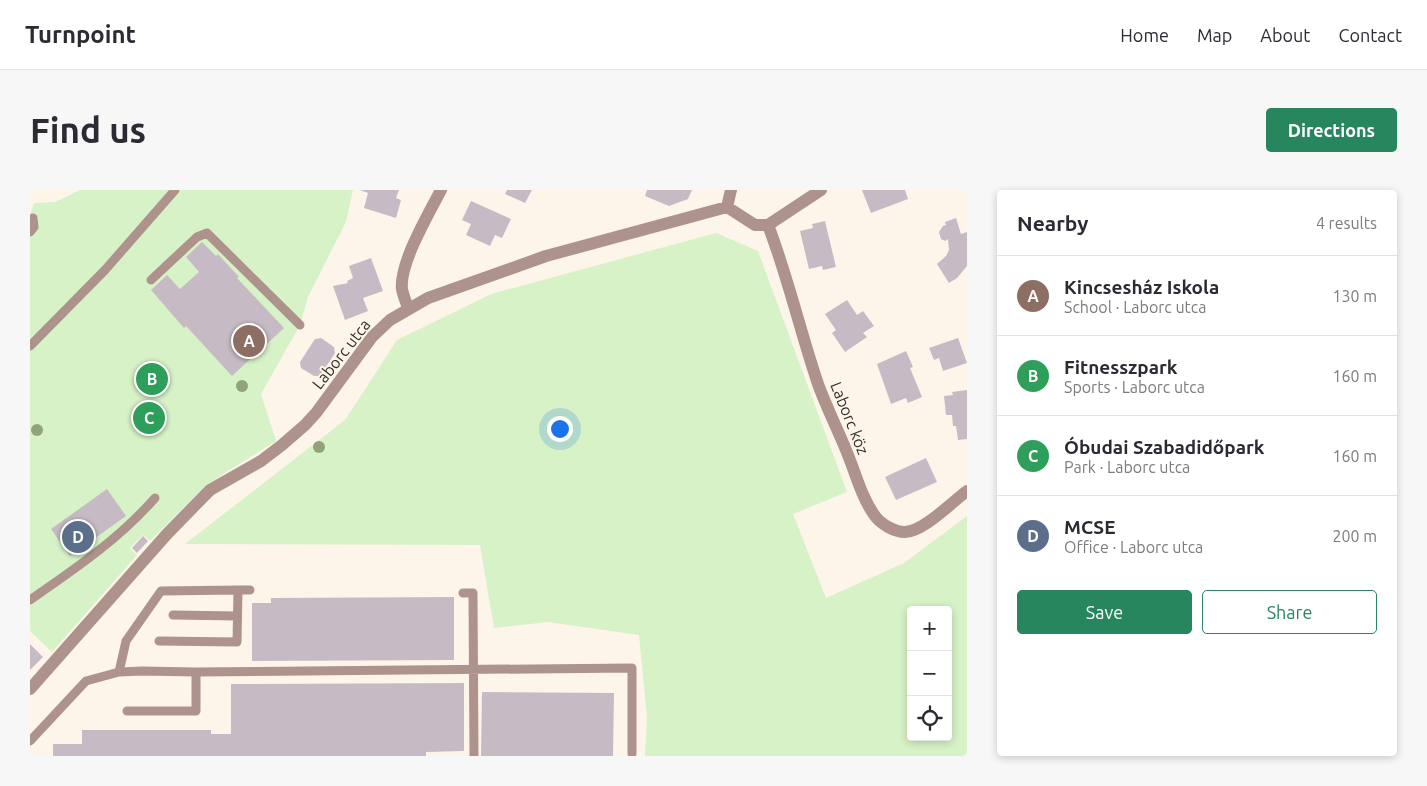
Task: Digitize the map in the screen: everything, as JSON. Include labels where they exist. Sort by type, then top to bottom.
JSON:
[{"type":"street","points":[[408,308],[402,288],[405,271],[414,243],[441,190]]},
{"type":"street","points":[[731,190],[727,207],[755,225],[768,225],[821,190]]},
{"type":"street","name":"Laborc utca","points":[[30,689],[185,515],[210,490],[261,461],[304,425],[316,413],[378,330],[408,308],[428,298],[546,256],[727,207]]},
{"type":"street","name":"Laborc köz","points":[[768,225],[782,263],[819,386],[865,498],[876,516],[897,530],[904,532],[912,531],[928,522],[967,490]]},
{"type":"lane","points":[[30,346],[105,270],[175,190]]},
{"type":"lane","points":[[30,232],[34,226],[32,218]]},
{"type":"lane","points":[[151,280],[197,237],[207,233],[300,326]]},
{"type":"lane","points":[[30,600],[83,564],[136,520],[155,498]]},
{"type":"lane","points":[[119,672],[126,641],[161,590],[250,590]]},
{"type":"lane","points":[[159,641],[237,642],[238,590]]},
{"type":"lane","points":[[463,593],[473,593],[474,756]]},
{"type":"lane","points":[[173,615],[237,616]]},
{"type":"lane","points":[[30,741],[86,681],[119,672],[632,668],[632,754]]},
{"type":"lane","points":[[127,712],[196,711],[196,672]]},
{"type":"green space","points":[[80,190],[353,190],[346,222],[308,297],[300,325],[261,394],[276,441],[206,485],[150,541],[143,535],[130,548],[137,555],[52,652],[30,631],[30,215],[34,203],[55,202]]},
{"type":"green space","points":[[716,233],[758,251],[847,492],[793,514],[826,598],[904,563],[967,516],[967,756],[645,756],[647,717],[639,635],[548,622],[494,628],[480,545],[185,544],[345,420],[397,340],[491,294]]},
{"type":"building","points":[[360,190],[399,190],[396,198],[401,200],[396,218],[364,208],[368,193]]},
{"type":"building","points":[[507,190],[532,190],[525,203],[505,194]]},
{"type":"building","points":[[647,190],[692,190],[688,199],[669,206],[645,196]]},
{"type":"building","points":[[862,190],[905,190],[908,199],[871,213]]},
{"type":"building","points":[[471,201],[511,219],[502,238],[495,235],[490,246],[466,235],[471,224],[462,220]]},
{"type":"building","points":[[956,218],[961,234],[967,232],[967,266],[957,278],[949,283],[937,264],[946,256],[949,250],[948,239],[945,241],[941,239],[939,232],[946,225],[945,222]]},
{"type":"building","points":[[825,221],[836,267],[823,270],[822,266],[809,269],[800,231],[813,228],[812,224]]},
{"type":"building","points":[[202,242],[216,256],[218,254],[239,277],[237,278],[284,328],[232,376],[186,326],[184,328],[151,290],[167,275],[180,289],[199,272],[186,257]]},
{"type":"building","points":[[371,258],[383,291],[363,298],[368,311],[345,320],[333,286],[348,283],[347,281],[353,278],[349,266]]},
{"type":"building","points":[[847,300],[857,315],[863,311],[874,326],[863,333],[867,337],[845,352],[832,333],[836,330],[825,314]]},
{"type":"building","points":[[321,338],[334,347],[335,353],[320,376],[314,376],[301,368],[300,362],[315,339]]},
{"type":"building","points":[[958,338],[967,363],[943,371],[939,358],[934,360],[929,348]]},
{"type":"building","points":[[906,351],[913,367],[910,368],[922,397],[908,403],[906,398],[891,404],[877,364]]},
{"type":"building","points":[[967,390],[967,439],[958,440],[956,426],[953,426],[952,415],[946,415],[944,396],[953,395],[952,392]]},
{"type":"building","points":[[926,458],[937,482],[896,500],[885,477]]},
{"type":"building","points":[[107,489],[126,516],[70,556],[51,529]]},
{"type":"building","points":[[143,536],[148,541],[137,553],[132,548]]},
{"type":"building","points":[[454,597],[454,660],[252,661],[252,603],[271,603],[271,598]]},
{"type":"building","points":[[30,644],[43,657],[30,670]]},
{"type":"building","points":[[464,683],[464,751],[426,752],[426,756],[53,756],[53,744],[82,744],[82,730],[211,730],[211,734],[231,734],[231,684]]},
{"type":"building","points":[[482,692],[614,693],[613,756],[481,756]]},
{"type":"place","name":"Kincsesház Iskola","points":[[249,341]]},
{"type":"place","name":"Fitnesszpark","points":[[152,379]]},
{"type":"place","name":"Óbudai Szabadidőpark","points":[[149,418]]},
{"type":"place","name":"MCSE","points":[[78,537]]}]
